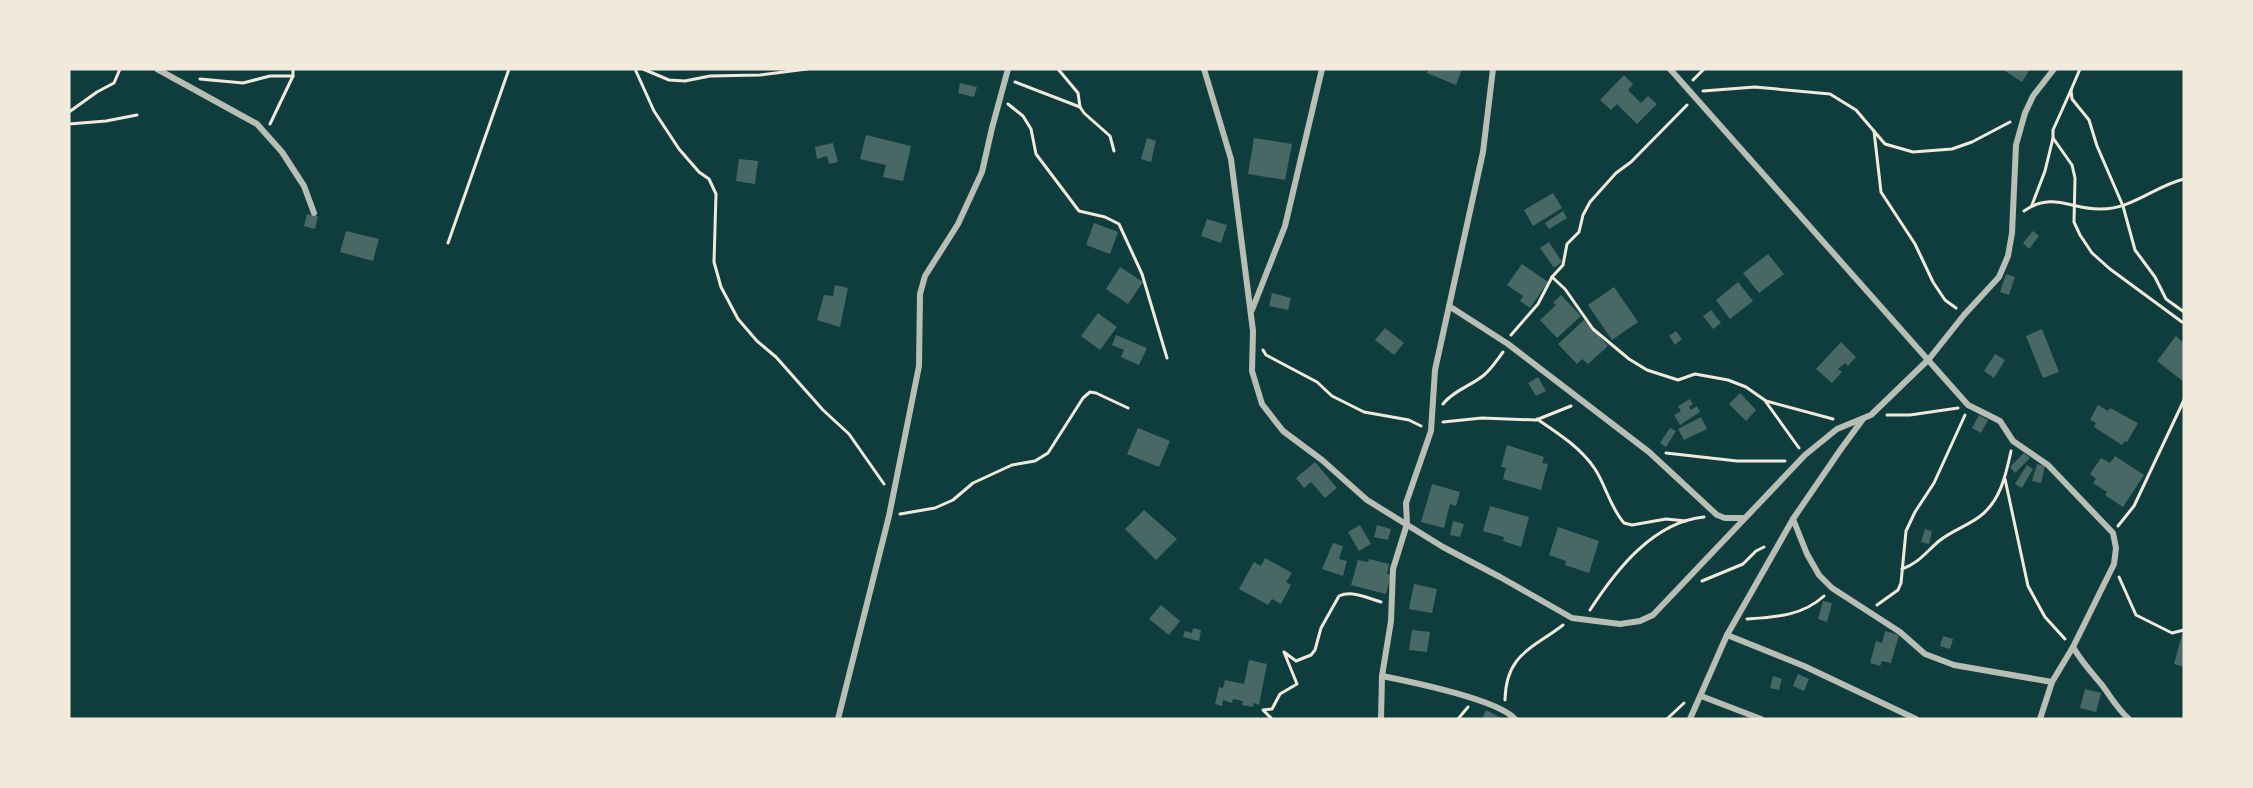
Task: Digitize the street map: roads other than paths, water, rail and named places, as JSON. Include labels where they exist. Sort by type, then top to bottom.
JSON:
[{"type":"street","points":[[157,69],[257,124],[282,152],[304,186],[314,213]]},
{"type":"street","points":[[838,719],[889,516],[919,366],[919,310],[925,276],[958,225],[982,172],[1008,69]]},
{"type":"street","points":[[1204,69],[1231,159],[1253,331],[1252,371],[1262,404],[1283,431],[1322,460],[1367,500],[1572,618],[1620,624],[1640,621],[1653,615],[1805,455],[1837,429],[1872,415],[1929,359],[1964,315],[1999,277],[2008,256],[2012,233],[2016,145],[2025,113],[2033,96],[2054,69]]},
{"type":"street","points":[[1251,313],[1285,226],[1322,69]]},
{"type":"street","points":[[1381,719],[1382,676],[1393,569],[1407,524],[1406,503],[1431,431],[1435,370],[1483,152],[1493,69]]},
{"type":"street","points":[[1670,69],[1968,405],[2000,420],[2013,441],[2048,465],[2113,534],[2116,549],[2114,564],[2073,646],[2052,682],[2040,719]]},
{"type":"street","points":[[1449,306],[1508,344],[1649,452],[1717,515],[1725,518],[1743,518]]},
{"type":"street","points":[[1690,719],[1727,635],[1793,519],[1864,419]]},
{"type":"street","points":[[1793,519],[1807,554],[1820,575],[1832,588],[1900,632],[1925,654],[1954,665],[2052,682]]},
{"type":"street","points":[[1727,635],[1804,666],[1916,719]]},
{"type":"street","points":[[2073,646],[2084,665],[2129,719]]},
{"type":"street","points":[[1382,676],[1438,688],[1505,710],[1515,719]]},
{"type":"street","points":[[1701,696],[1761,719]]}]
